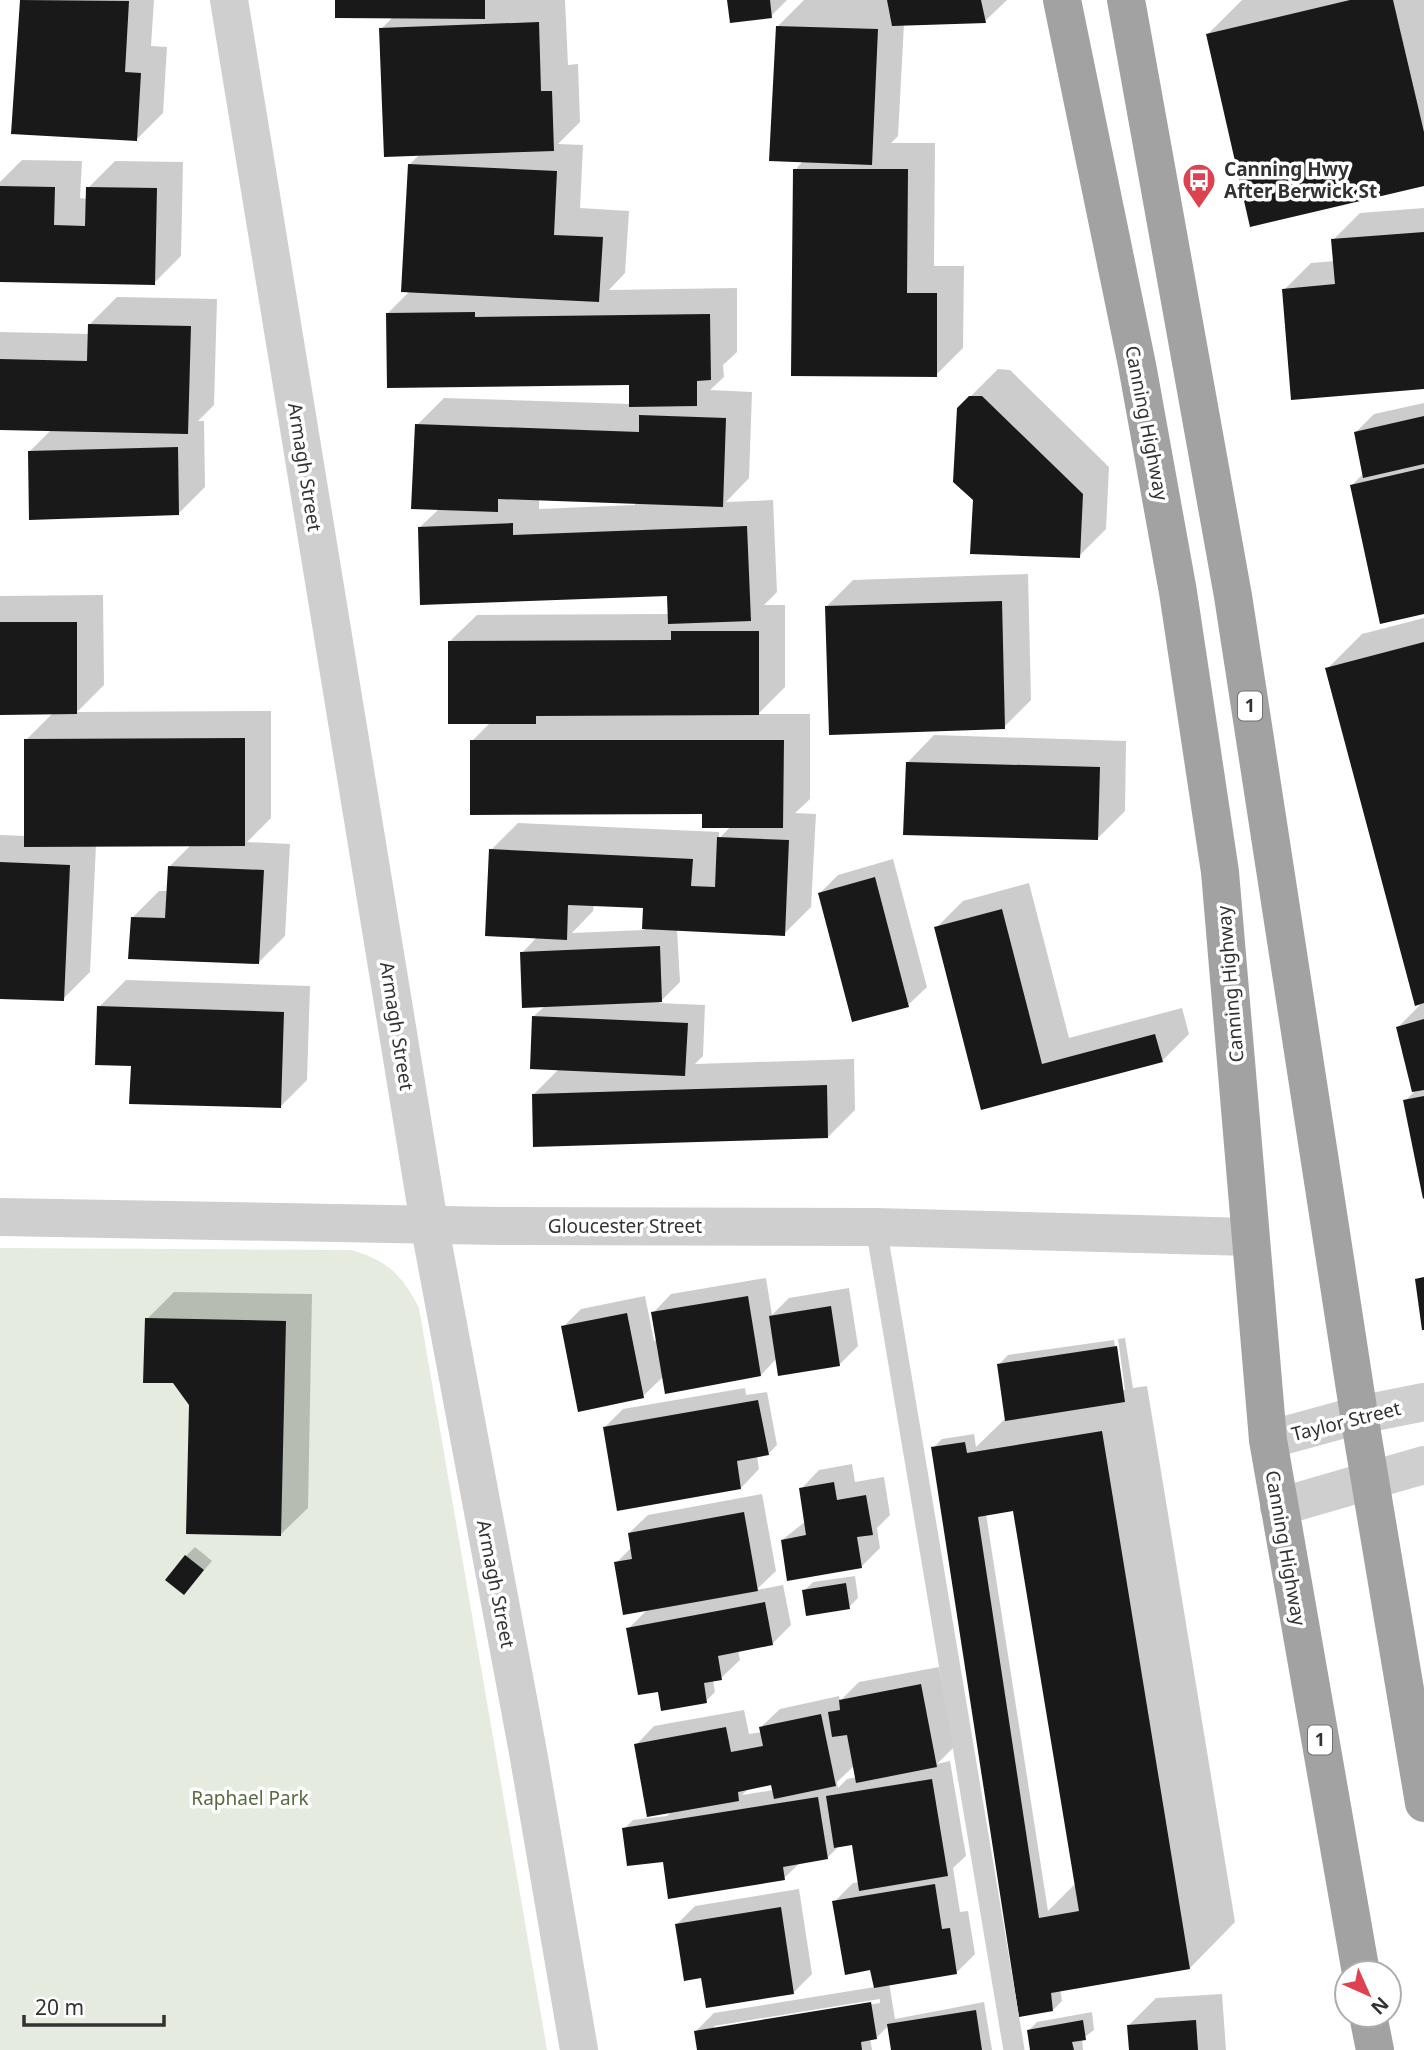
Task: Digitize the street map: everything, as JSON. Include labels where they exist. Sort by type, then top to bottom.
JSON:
[{"type":"highway","name":"Canning Highway","points":[[1062,0],[1137,365],[1178,592],[1220,872],[1268,1440],[1359,1959]]},
{"type":"highway","name":"1","points":[[1125,0],[1233,596],[1359,1415],[1424,1803]]},
{"type":"highway","points":[[1371,2029],[1375,2050]]},
{"type":"street","name":"Armagh Street","points":[[229,0],[429,1223],[528,1752],[579,2050]]},
{"type":"street","name":"Gloucester Street","points":[[0,1217],[498,1226],[770,1225],[1251,1237]]},
{"type":"street","name":"Taylor Street","points":[[1268,1440],[1359,1415],[1424,1402]]},
{"type":"street","points":[[1279,1507],[1424,1465]]},
{"type":"lane","points":[[876,1227],[1014,2050]]},
{"type":"green space","name":"Raphael Park","points":[[0,1248],[352,1250],[385,1264],[400,1278],[419,1308],[547,2050],[0,2050]]},
{"type":"building","points":[[20,0],[129,1],[125,72],[141,73],[137,141],[11,134]]},
{"type":"building","points":[[335,0],[485,0],[485,19],[335,18]]},
{"type":"building","points":[[727,0],[770,0],[772,18],[730,23]]},
{"type":"building","points":[[887,0],[981,0],[986,23],[892,26]]},
{"type":"building","points":[[1350,0],[1393,0],[1424,132],[1424,186],[1250,227],[1206,34]]},
{"type":"building","points":[[539,22],[541,91],[552,91],[554,151],[384,157],[379,28]]},
{"type":"building","points":[[776,26],[878,29],[872,165],[769,161]]},
{"type":"building","points":[[408,164],[557,171],[554,235],[603,237],[599,302],[401,292]]},
{"type":"building","points":[[793,169],[908,169],[907,293],[937,293],[937,377],[791,376]]},
{"type":"building","points":[[0,186],[55,187],[54,225],[85,226],[86,187],[157,188],[155,285],[0,282]]},
{"type":"building","points":[[1424,232],[1424,389],[1291,400],[1282,289],[1335,284],[1331,239]]},
{"type":"building","points":[[475,312],[475,317],[710,314],[711,380],[697,381],[697,406],[629,407],[629,385],[387,388],[386,313]]},
{"type":"building","points":[[88,324],[191,326],[188,434],[0,430],[0,359],[87,361]]},
{"type":"building","points":[[969,396],[982,396],[1083,494],[1080,558],[970,554],[973,500],[953,482],[957,408]]},
{"type":"building","points":[[639,415],[726,418],[723,507],[498,499],[498,512],[411,509],[415,424],[639,432]]},
{"type":"building","points":[[1424,416],[1424,464],[1363,478],[1354,432]]},
{"type":"building","points":[[178,447],[179,515],[29,520],[28,451]]},
{"type":"building","points":[[1424,468],[1424,614],[1380,624],[1350,485]]},
{"type":"building","points":[[513,523],[513,535],[747,526],[751,621],[668,624],[667,596],[420,605],[418,527]]},
{"type":"building","points":[[1002,601],[1005,729],[829,735],[825,606]]},
{"type":"building","points":[[0,622],[77,622],[77,714],[0,715]]},
{"type":"building","points":[[671,631],[759,631],[759,715],[536,716],[536,724],[448,724],[448,641],[671,640]]},
{"type":"building","points":[[1424,642],[1424,1003],[1415,1006],[1325,668]]},
{"type":"building","points":[[245,738],[245,846],[24,847],[24,739]]},
{"type":"building","points":[[470,740],[784,740],[783,828],[702,828],[702,814],[470,815]]},
{"type":"building","points":[[906,762],[1100,767],[1098,840],[903,835]]},
{"type":"building","points":[[717,837],[789,840],[785,936],[642,929],[643,908],[568,905],[567,940],[485,936],[489,849],[693,859],[691,886],[715,887]]},
{"type":"building","points":[[0,862],[70,865],[64,1001],[0,999]]},
{"type":"building","points":[[168,866],[264,870],[259,964],[128,959],[131,917],[165,918]]},
{"type":"building","points":[[875,877],[909,1007],[852,1022],[818,893]]},
{"type":"building","points":[[1002,909],[1042,1064],[1155,1034],[1163,1062],[981,1110],[934,927]]},
{"type":"building","points":[[660,946],[662,1002],[522,1008],[520,952]]},
{"type":"building","points":[[97,1006],[284,1012],[281,1108],[129,1104],[131,1066],[95,1065]]},
{"type":"building","points":[[532,1016],[688,1023],[685,1076],[530,1069]]},
{"type":"building","points":[[1424,1019],[1424,1090],[1412,1092],[1396,1027]]},
{"type":"building","points":[[827,1085],[828,1138],[533,1147],[532,1094]]},
{"type":"building","points":[[1424,1096],[1424,1198],[1423,1199],[1403,1100]]},
{"type":"building","points":[[1424,1277],[1424,1330],[1422,1330],[1415,1279]]},
{"type":"building","points":[[748,1296],[761,1376],[665,1394],[651,1312]]},
{"type":"building","points":[[831,1306],[840,1366],[778,1376],[769,1316]]},
{"type":"building","points":[[627,1313],[644,1398],[578,1412],[561,1326]]},
{"type":"building","points":[[145,1318],[286,1321],[281,1536],[186,1534],[189,1405],[173,1383],[143,1383]]},
{"type":"building","points":[[1117,1346],[1125,1402],[1005,1421],[997,1364]]},
{"type":"building","points":[[758,1400],[769,1455],[737,1461],[741,1489],[617,1511],[603,1427]]},
{"type":"building","points":[[1102,1431],[1190,1969],[1051,1993],[1053,2011],[1019,2017],[931,1447],[965,1442],[967,1453]],"holes":[[[1013,1511],[1079,1911],[1039,1918],[978,1517]]]},
{"type":"building","points":[[834,1482],[837,1500],[866,1495],[873,1535],[857,1537],[862,1568],[787,1581],[781,1540],[806,1535],[799,1488]]},
{"type":"building","points":[[744,1512],[758,1591],[623,1615],[614,1562],[632,1559],[628,1533]]},
{"type":"building","points":[[185,1555],[204,1570],[184,1595],[165,1580]]},
{"type":"building","points":[[846,1583],[850,1609],[806,1616],[802,1590]]},
{"type":"building","points":[[765,1602],[773,1645],[718,1656],[722,1680],[704,1683],[707,1703],[661,1711],[658,1692],[638,1695],[626,1628]]},
{"type":"building","points":[[921,1684],[937,1767],[856,1783],[847,1735],[832,1737],[828,1712],[840,1710],[839,1700]]},
{"type":"building","points":[[821,1714],[836,1786],[774,1799],[771,1785],[738,1792],[739,1801],[647,1817],[634,1744],[726,1727],[731,1752],[763,1746],[759,1727]]},
{"type":"building","points":[[932,1779],[948,1876],[859,1891],[852,1845],[834,1848],[826,1796]]},
{"type":"building","points":[[818,1797],[828,1859],[783,1867],[785,1880],[668,1899],[663,1862],[627,1866],[622,1828]]},
{"type":"building","points":[[935,1884],[942,1929],[950,1928],[957,1974],[874,1988],[870,1970],[845,1975],[832,1901]]},
{"type":"building","points":[[781,1907],[794,1994],[706,2008],[701,1978],[684,1981],[675,1924]]},
{"type":"building","points":[[871,2002],[877,2039],[861,2042],[862,2050],[697,2050],[694,2031]]},
{"type":"building","points":[[976,2010],[982,2050],[891,2050],[887,2024]]},
{"type":"building","points":[[1083,2020],[1086,2040],[1072,2042],[1074,2050],[1030,2050],[1027,2030]]},
{"type":"building","points":[[1196,2020],[1198,2050],[1129,2050],[1127,2025]]},
{"type":"place","name":"Canning Hwy After Berwick St","points":[[1199,210]]}]
